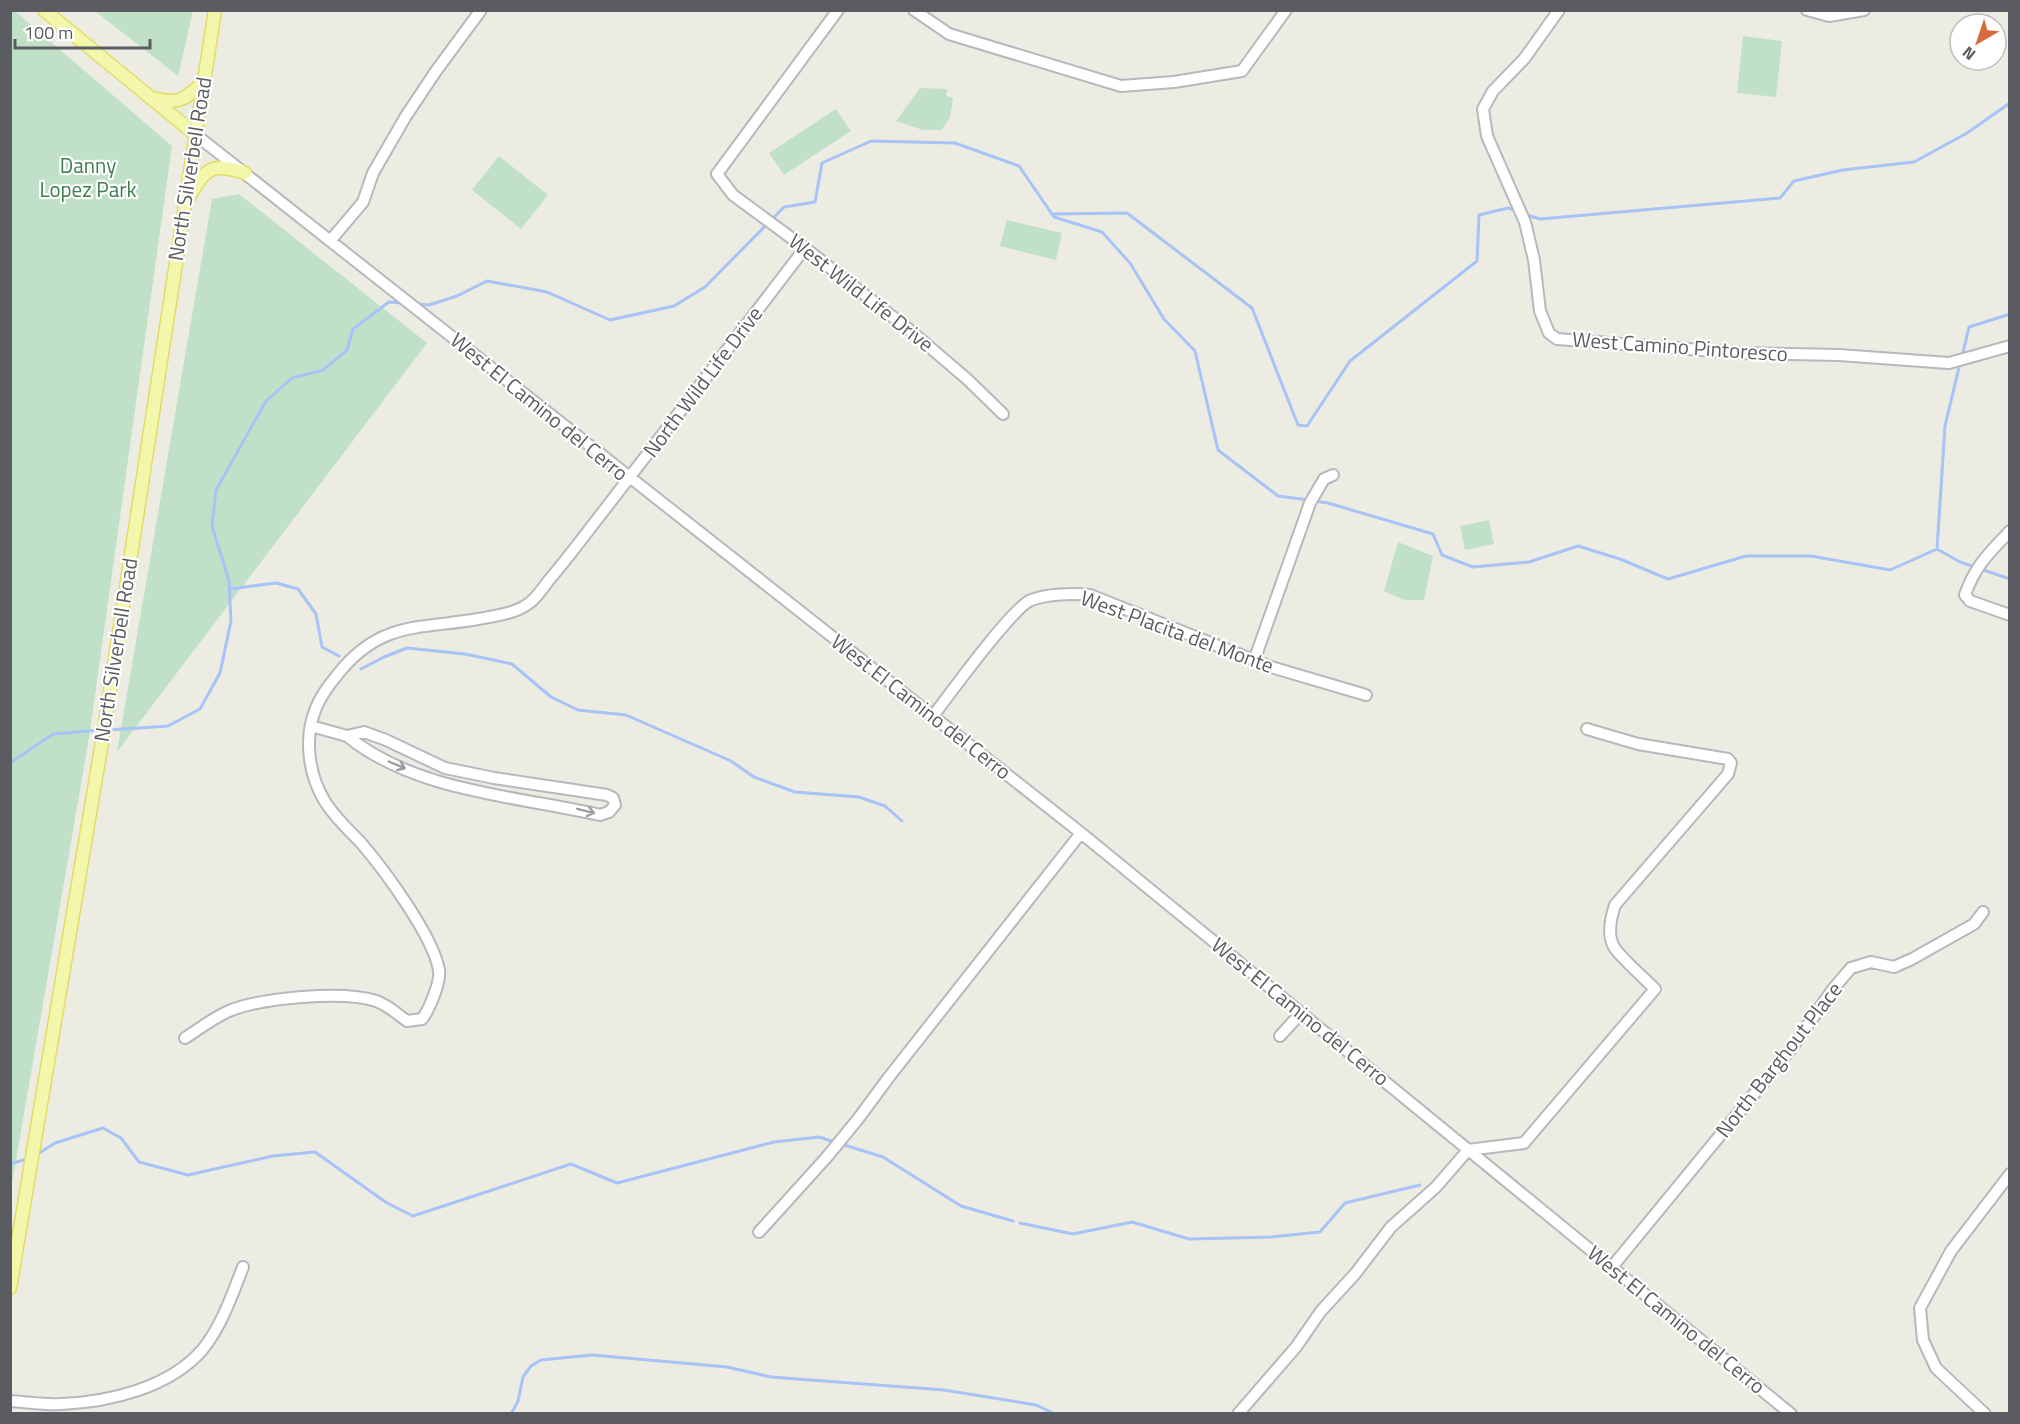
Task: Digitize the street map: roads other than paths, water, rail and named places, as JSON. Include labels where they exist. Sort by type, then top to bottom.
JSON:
[{"type":"main road","name":"West El Camino del Cerro","points":[[44,10],[196,135]]},
{"type":"main road","name":"North Silverbell Road","points":[[10,1288],[104,730],[215,10]]},
{"type":"main road","points":[[149,97],[168,102],[180,101],[192,94],[204,81]]},
{"type":"main road","points":[[185,203],[201,176],[213,169],[225,167],[245,173]]},
{"type":"street","points":[[330,241],[363,202],[373,173],[406,116],[436,70],[481,10]]},
{"type":"street","name":"West Wild Life Drive","points":[[838,10],[717,174],[733,195],[912,332],[967,379],[1003,414]]},
{"type":"street","points":[[914,10],[949,34],[1121,86],[1174,82],[1242,71],[1286,10]]},
{"type":"street","name":"West Camino Pintoresco","points":[[1559,10],[1524,59],[1494,91],[1483,109],[1488,136],[1525,222],[1534,260],[1540,311],[1549,333],[1557,339],[1949,363],[2010,346]]},
{"type":"street","points":[[1807,10],[1828,16],[1864,10]]},
{"type":"street","name":"West El Camino del Cerro","points":[[196,135],[1081,833],[1791,1413]]},
{"type":"street","name":"North Wild Life Drive","points":[[413,1022],[422,1019],[426,1014],[440,971],[405,902],[385,873],[332,812],[322,797],[309,754],[315,709],[326,690],[356,653],[384,635],[408,628],[494,618],[530,604],[805,248]]},
{"type":"street","points":[[1254,661],[1310,503],[1324,479],[1333,476]]},
{"type":"street","points":[[2010,531],[1983,559],[1972,576],[1965,595],[1970,601],[2010,615]]},
{"type":"street","name":"West Placita del Monte","points":[[933,716],[1004,625],[1029,601],[1076,594],[1090,596],[1254,661],[1366,695]]},
{"type":"street","points":[[311,726],[347,736],[363,749],[444,784],[600,815],[609,812],[615,805],[613,798],[607,795],[494,778],[445,768],[364,732],[347,736]]},
{"type":"street","points":[[1238,1413],[1296,1347],[1321,1311],[1355,1274],[1392,1227],[1436,1187],[1468,1150],[1524,1143],[1655,989],[1614,947],[1611,917],[1616,904],[1731,770],[1731,763],[1728,759],[1638,744],[1587,729]]},
{"type":"street","points":[[759,1232],[826,1158],[1081,833]]},
{"type":"street","name":"North Barghout Place","points":[[1612,1267],[1791,1049],[1833,989],[1851,968],[1871,962],[1894,967],[1974,924],[1983,912]]},
{"type":"street","points":[[185,1038],[229,1011],[264,1003],[303,998],[351,996],[378,1002],[407,1021],[413,1022],[412,1033]]},
{"type":"street","name":"West El Camino del Cerro","points":[[1280,1036],[1301,1013]]},
{"type":"street","points":[[1985,1413],[1936,1368],[1923,1340],[1920,1308],[1951,1251],[2010,1174]]},
{"type":"street","points":[[10,1401],[60,1404],[128,1395],[158,1382],[202,1350],[229,1306],[243,1267]]},
{"type":"waterway","points":[[1527,215],[1540,219],[1780,198],[1794,181],[1843,170],[1914,162],[1967,133],[2010,103]]},
{"type":"waterway","points":[[416,304],[429,305],[457,296],[487,281],[547,292],[610,320],[674,306],[705,287],[784,207],[815,202],[822,163],[871,141],[955,143],[1019,166],[1054,217],[1102,232],[1130,263],[1164,319],[1195,351],[1218,450],[1278,496],[1309,500]]},
{"type":"waterway","points":[[1052,214],[1127,213],[1252,308],[1298,425],[1307,426],[1350,361],[1477,261],[1479,215],[1508,208],[1517,211]]},
{"type":"waterway","points":[[108,730],[168,726],[200,709],[220,673],[231,621],[229,581],[212,526],[216,490],[266,401],[292,378],[323,370],[347,350],[353,329],[389,302],[403,303]]},
{"type":"waterway","points":[[1962,357],[1969,327],[2010,314]]},
{"type":"waterway","points":[[1937,549],[1945,426],[1960,363]]},
{"type":"waterway","points":[[1315,501],[1433,534],[1442,555],[1473,567],[1529,562],[1578,546],[1620,559],[1668,579],[1746,556],[1811,556],[1890,570],[1937,549],[1960,562],[2010,579]]},
{"type":"waterway","points":[[230,589],[276,583],[298,589],[316,614],[322,647],[339,656]]},
{"type":"waterway","points":[[361,669],[407,648],[465,654],[512,664],[551,697],[578,710],[626,715],[731,761],[754,777],[795,792],[859,797],[885,806],[902,821]]},
{"type":"waterway","points":[[10,763],[53,734],[101,730]]},
{"type":"waterway","points":[[36,1155],[55,1143],[103,1128],[121,1138],[139,1162],[188,1175],[273,1156],[315,1152],[387,1203],[413,1216],[571,1164],[617,1183],[774,1142],[819,1137],[835,1142]]},
{"type":"waterway","points":[[841,1144],[883,1157],[961,1206],[1013,1221]]},
{"type":"waterway","points":[[10,1164],[30,1158]]},
{"type":"waterway","points":[[1020,1223],[1073,1234],[1132,1222],[1189,1239],[1271,1237],[1320,1232],[1345,1203],[1420,1185]]},
{"type":"waterway","points":[[511,1414],[518,1401],[523,1377],[531,1366],[541,1360],[592,1355],[727,1367],[771,1377],[944,1390],[1036,1405],[1055,1414]]},
{"type":"park label","name":"Danny Lopez Park","points":[[88,178]]}]
